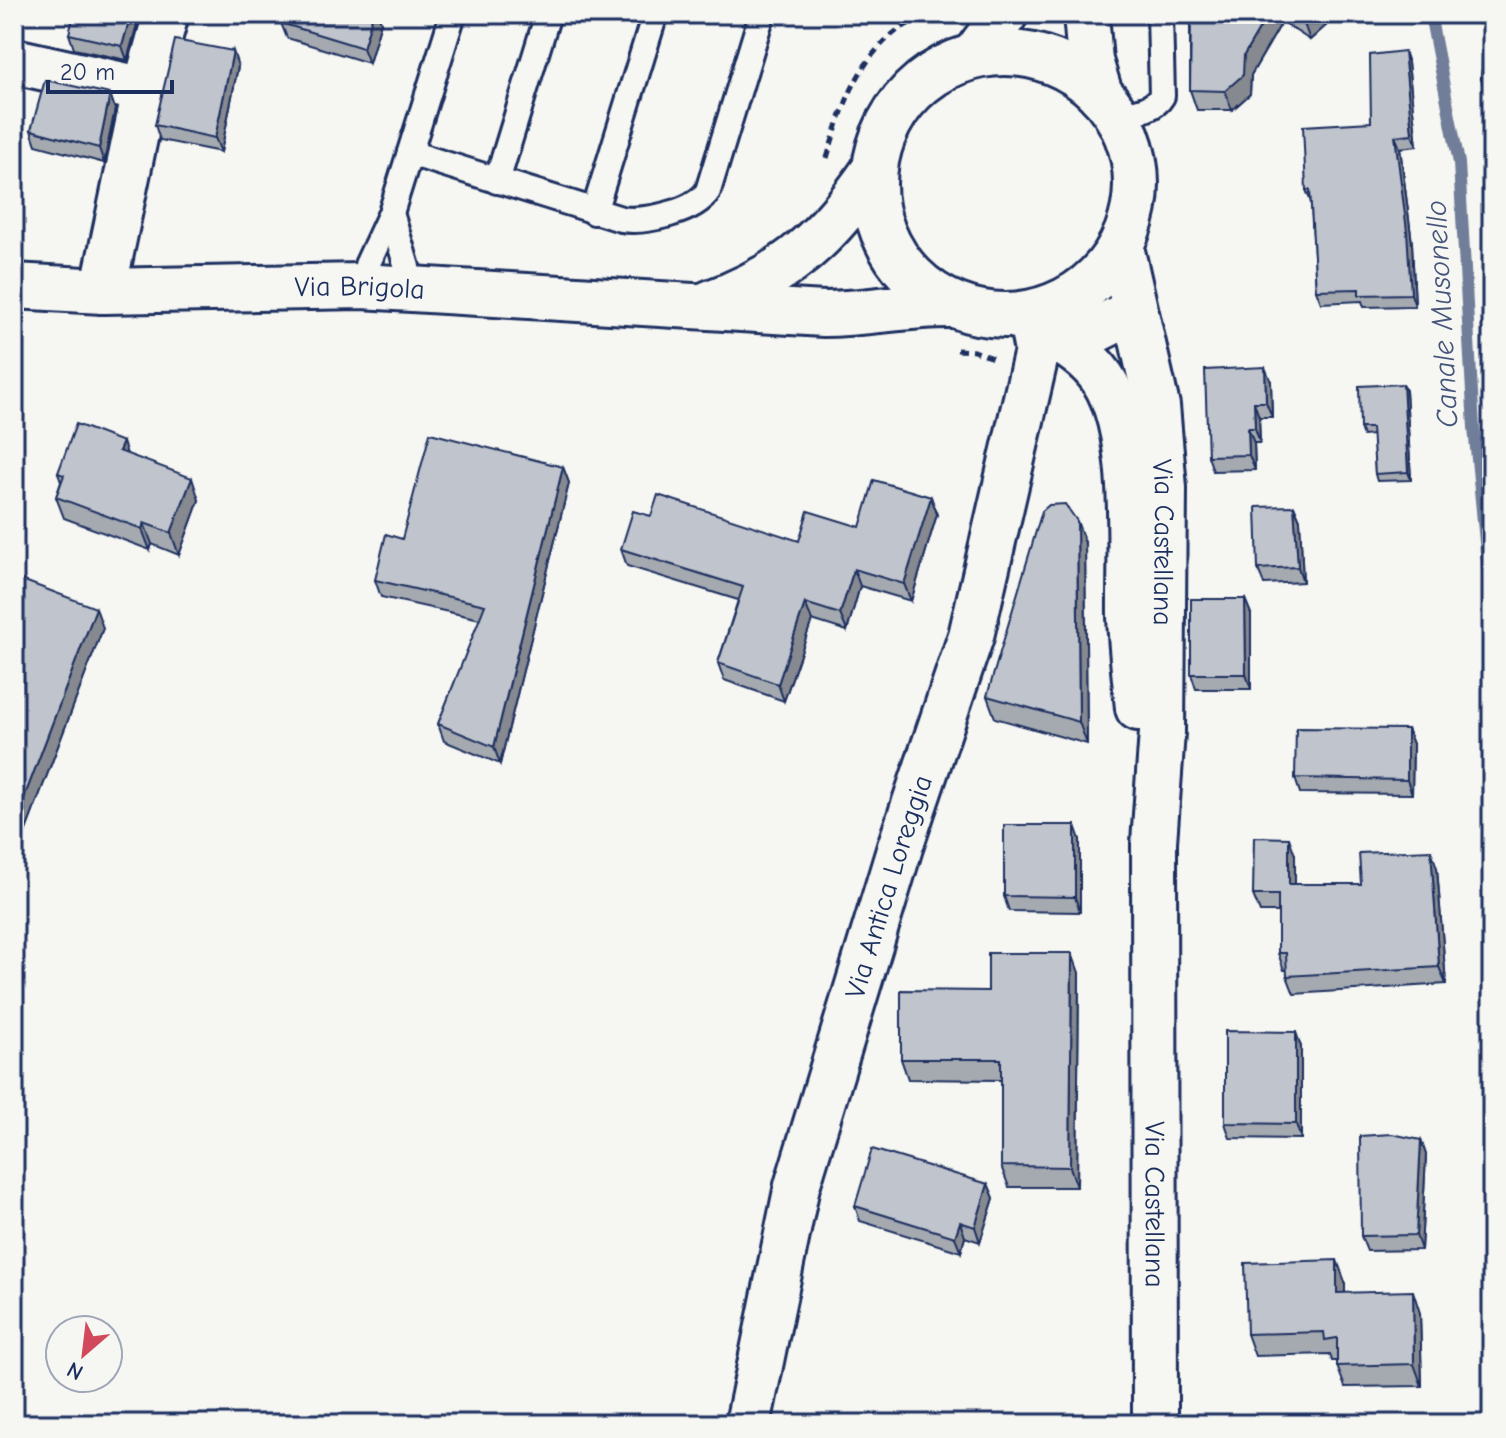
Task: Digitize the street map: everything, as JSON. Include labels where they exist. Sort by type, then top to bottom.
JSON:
[{"type":"street","points":[[103,291],[145,90],[166,14]]},
{"type":"street","points":[[974,56],[1005,14]]},
{"type":"street","points":[[1036,333],[1042,310],[1077,293],[1106,269],[1121,247],[1131,222],[1136,195],[1135,167],[1129,141],[1108,105],[1090,61],[1086,14]]},
{"type":"street","points":[[1108,105],[1079,76],[1055,63],[1015,54],[974,56],[948,66],[925,79],[905,98],[889,121],[879,145],[874,170],[874,196],[878,221],[888,245],[902,266],[920,285],[965,310],[991,315],[1036,333],[1082,337],[1134,311]]},
{"type":"street","points":[[14,61],[145,90]]},
{"type":"street","name":"Via Brigola","points":[[704,305],[759,283],[786,266],[826,231],[852,202],[874,170]]},
{"type":"street","name":"Via Castellana","points":[[1121,247],[1157,406],[1164,488],[1162,732],[1154,842],[1155,1424]]},
{"type":"street","name":"Via Brigola","points":[[14,286],[103,291],[387,288],[840,314],[923,305],[954,305]]},
{"type":"street","name":"Via Castellana","points":[[1036,333],[1079,355],[1100,374],[1119,415],[1129,502],[1134,675],[1154,842]]},
{"type":"street","name":"Via Antica Loreggia","points":[[748,1424],[797,1186],[900,847],[971,636],[1027,396],[1036,333]]},
{"type":"lane","points":[[391,213],[407,267],[387,288],[369,259],[391,213],[453,14]]},
{"type":"lane","points":[[497,181],[548,14]]},
{"type":"lane","points":[[594,212],[655,14]]},
{"type":"lane","points":[[410,153],[594,212],[640,221],[678,210],[704,197],[762,14]]},
{"type":"lane","points":[[1108,105],[1149,108],[1158,104],[1162,96],[1160,14]]},
{"type":"path","points":[[825,164],[843,104],[868,60],[896,31],[927,14]]},
{"type":"path","points":[[950,350],[974,351],[995,359],[1013,388],[1027,396]]},
{"type":"building","points":[[74,14],[131,14],[122,46],[69,34]]},
{"type":"building","points":[[284,14],[373,14],[363,48],[281,23]]},
{"type":"building","points":[[1191,14],[1268,14],[1244,55],[1243,75],[1225,91],[1190,90]]},
{"type":"building","points":[[1292,14],[1310,14],[1303,21]]},
{"type":"building","points":[[1481,14],[1492,14],[1492,80],[1481,79],[1487,16]]},
{"type":"building","points":[[175,40],[233,51],[215,138],[155,125]]},
{"type":"building","points":[[1404,51],[1412,134],[1395,136],[1411,294],[1359,295],[1359,289],[1316,290],[1303,126],[1371,122],[1370,55]]},
{"type":"building","points":[[45,80],[110,94],[99,148],[31,130]]},
{"type":"building","points":[[1265,367],[1266,402],[1254,402],[1255,428],[1248,428],[1249,455],[1208,456],[1205,370]]},
{"type":"building","points":[[1403,384],[1408,472],[1375,474],[1372,428],[1360,428],[1359,386]]},
{"type":"building","points":[[76,424],[123,442],[119,451],[192,478],[171,533],[144,523],[142,529],[56,497],[64,475],[58,473]]},
{"type":"building","points":[[430,433],[563,467],[494,747],[438,724],[485,605],[375,580],[386,534],[402,539]]},
{"type":"building","points":[[874,480],[931,497],[904,584],[854,569],[840,614],[805,603],[778,684],[718,663],[743,587],[621,549],[633,511],[651,516],[658,495],[799,541],[808,511],[860,527]]},
{"type":"building","points":[[1065,504],[1077,521],[1079,722],[987,696],[1042,511],[1049,505]]},
{"type":"building","points":[[1294,506],[1298,567],[1258,569],[1256,507]]},
{"type":"building","points":[[14,577],[96,608],[16,819],[14,818]]},
{"type":"building","points":[[1191,599],[1245,599],[1246,674],[1191,674]]},
{"type":"building","points":[[1296,728],[1407,729],[1407,780],[1295,778]]},
{"type":"building","points":[[1004,825],[1075,825],[1075,897],[1004,896]]},
{"type":"building","points":[[1254,837],[1289,838],[1289,884],[1361,884],[1359,853],[1431,850],[1439,967],[1287,976],[1286,953],[1278,953],[1278,895],[1253,895]]},
{"type":"building","points":[[988,953],[1072,953],[1070,1167],[1001,1166],[1001,1059],[901,1059],[901,990],[988,991]]},
{"type":"building","points":[[1225,1031],[1296,1032],[1296,1124],[1225,1123]]},
{"type":"building","points":[[1392,1134],[1421,1140],[1416,1235],[1361,1236],[1360,1136]]},
{"type":"building","points":[[872,1149],[988,1184],[975,1227],[960,1222],[955,1237],[855,1206]]},
{"type":"building","points":[[1337,1260],[1337,1293],[1413,1291],[1414,1364],[1337,1366],[1337,1338],[1325,1340],[1324,1332],[1247,1334],[1245,1263]]},
{"type":"waterway","name":"Canale Musonello","points":[[1430,14],[1459,163],[1474,428],[1492,614]]}]
